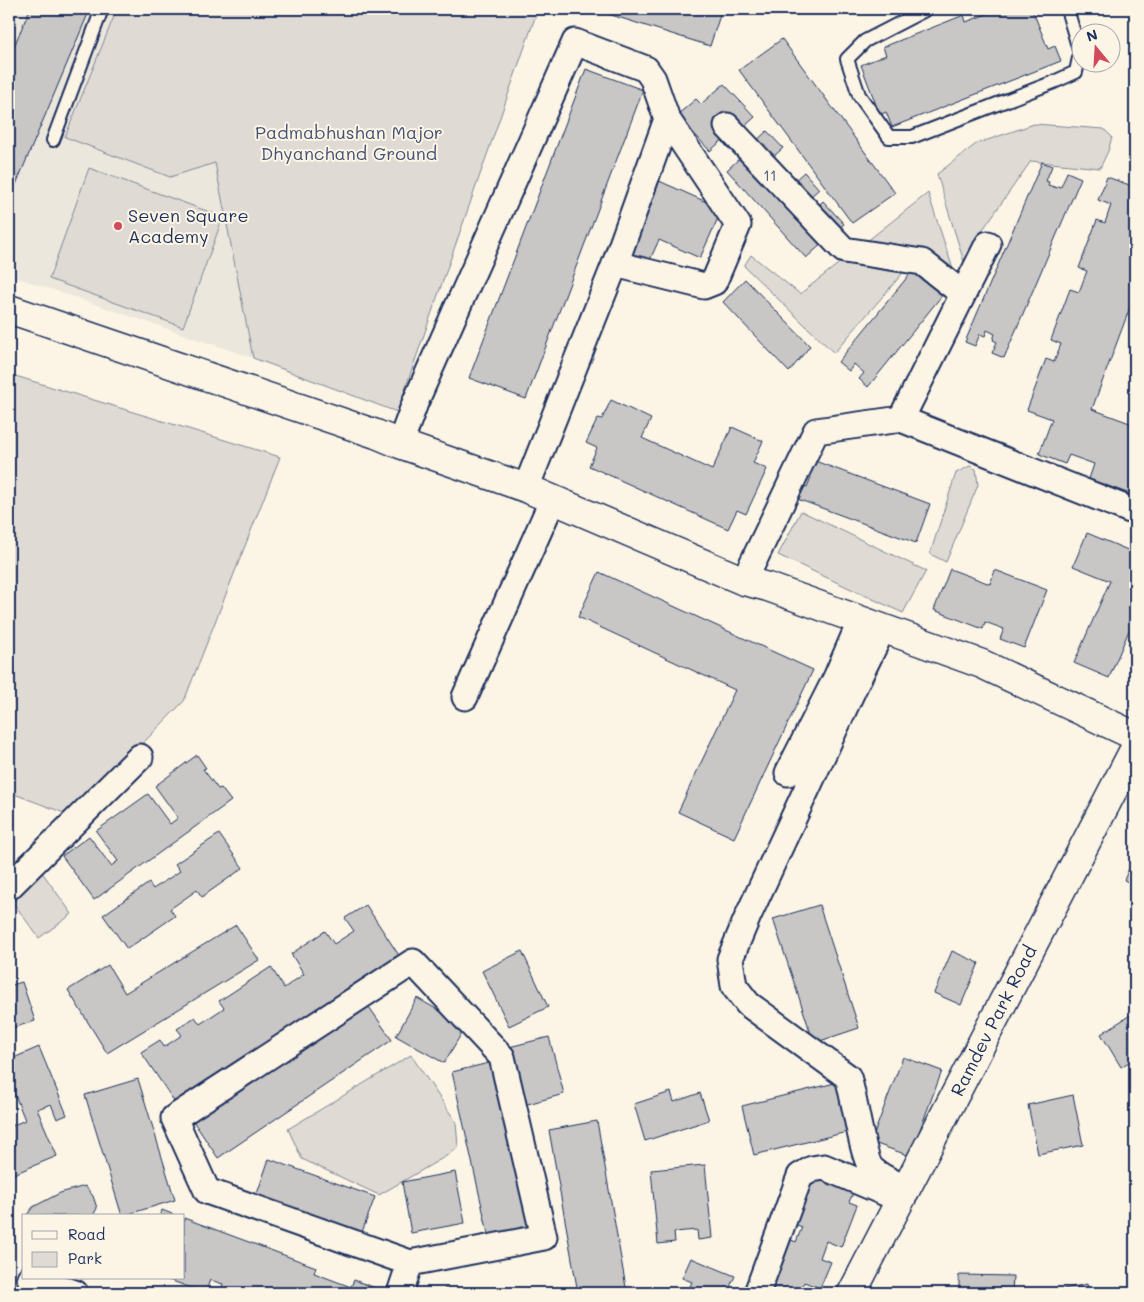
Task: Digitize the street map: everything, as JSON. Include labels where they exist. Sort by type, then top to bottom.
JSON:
[{"type":"street","points":[[400,444],[415,403],[575,42],[646,69],[653,79],[667,119],[738,224],[714,282],[704,286],[615,264]]},
{"type":"street","points":[[526,488],[615,264],[667,119]]},
{"type":"street","points":[[727,126],[844,250],[922,262],[963,294]]},
{"type":"street","points":[[901,419],[988,244]]},
{"type":"street","points":[[9,309],[376,434],[526,488],[744,581],[768,587],[982,664],[1135,736]]},
{"type":"street","points":[[744,581],[816,431],[901,419],[1135,512]]},
{"type":"street","points":[[465,697],[553,499]]},
{"type":"street","points":[[788,773],[836,678],[872,624]]},
{"type":"street","points":[[872,624],[856,683],[752,907],[730,959],[734,986],[748,1004],[848,1077],[853,1092],[866,1160],[872,1170],[904,1194]]},
{"type":"street","name":"Ramdev Park Road","points":[[852,1293],[1135,748]]},
{"type":"street","points":[[9,887],[140,757]]},
{"type":"street","points":[[413,962],[502,1057],[544,1237],[410,1263],[207,1191],[174,1118],[413,962]]},
{"type":"street","points":[[757,1293],[800,1176],[812,1169],[824,1167],[904,1194]]},
{"type":"street","points":[[400,1293],[410,1263]]},
{"type":"street","points":[[9,1271],[22,1275]]},
{"type":"street","points":[[36,1280],[75,1293]]},
{"type":"lane","points":[[53,140],[102,9]]},
{"type":"lane","points":[[927,9],[865,40],[847,59],[859,95],[889,137],[912,137],[1076,72],[1080,53],[1067,9]]},
{"type":"shaded area","name":"Seven Square Academy","points":[[9,9],[117,9],[65,137],[170,177],[216,163],[253,358],[9,275]]},
{"type":"green space","name":"Padmabhushan Major Dhyanchand Ground","points":[[117,9],[538,9],[397,412],[253,358],[215,163],[170,177],[65,137]]},
{"type":"green space","points":[[1034,124],[1104,129],[1112,137],[1100,168],[1031,161],[979,235],[964,262],[937,174],[976,144]]},
{"type":"green space","points":[[89,168],[223,217],[183,327],[49,279]]},
{"type":"green space","points":[[928,193],[954,272],[920,253],[834,353],[744,266],[751,255],[800,294]]},
{"type":"green space","points":[[9,374],[280,457],[184,701],[72,816],[9,792]]},
{"type":"green space","points":[[970,466],[976,469],[978,485],[946,562],[930,554],[956,473]]},
{"type":"green space","points":[[801,511],[926,571],[903,613],[778,555]]},
{"type":"green space","points":[[41,871],[72,914],[39,938],[9,897]]},
{"type":"green space","points":[[411,1055],[456,1122],[458,1147],[448,1155],[379,1195],[302,1159],[288,1129]]},
{"type":"building","points":[[30,9],[90,9],[9,201],[9,58]]},
{"type":"building","points":[[607,9],[722,9],[710,46],[605,13]]},
{"type":"building","points":[[1000,9],[1032,9],[1048,49],[1055,46],[1061,61],[892,127],[886,112],[880,115],[861,65],[886,55],[883,47],[964,15],[966,22]]},
{"type":"building","points":[[782,39],[895,193],[852,223],[739,70]]},
{"type":"building","points":[[586,69],[643,90],[526,399],[469,378]]},
{"type":"building","points":[[724,84],[755,117],[743,128],[755,142],[767,131],[783,148],[773,157],[794,181],[804,172],[819,189],[809,198],[817,207],[823,201],[844,224],[806,258],[727,170],[745,153],[728,135],[710,151],[677,115],[696,99],[701,104]]},
{"type":"building","points":[[1042,162],[1052,166],[1046,181],[1049,182],[1048,185],[1057,188],[1058,186],[1061,187],[1067,172],[1081,178],[1004,358],[992,353],[997,342],[993,340],[995,334],[987,330],[985,336],[980,334],[975,346],[965,342]]},
{"type":"building","points":[[1107,177],[1135,187],[1135,294],[1092,409],[1135,425],[1135,481],[1130,494],[1089,479],[1094,464],[1069,455],[1065,464],[1039,454],[1052,419],[1027,410],[1046,359],[1054,362],[1061,344],[1051,340],[1070,289],[1079,292],[1087,271],[1079,268],[1097,220],[1105,223],[1111,205],[1098,200]]},
{"type":"building","points":[[657,180],[722,209],[700,258],[659,240],[648,264],[624,253]]},
{"type":"building","points":[[918,264],[928,273],[923,280],[933,287],[938,281],[948,288],[868,387],[859,379],[864,373],[854,364],[849,371],[838,362]]},
{"type":"building","points":[[745,279],[810,346],[789,372],[723,302]]},
{"type":"building","points":[[611,400],[651,419],[642,438],[712,470],[732,427],[763,441],[753,463],[767,469],[746,514],[737,510],[728,529],[589,466],[597,448],[586,443],[598,418],[602,419]]},
{"type":"building","points":[[807,458],[930,504],[916,543],[792,497],[797,483],[807,487],[811,477],[801,473]]},
{"type":"building","points":[[1087,533],[1135,553],[1135,616],[1109,678],[1074,663],[1110,581],[1073,566]]},
{"type":"building","points":[[950,569],[990,584],[995,570],[1047,590],[1024,648],[1000,639],[1004,629],[985,622],[983,629],[934,610]]},
{"type":"building","points":[[599,572],[813,670],[734,838],[678,812],[735,690],[578,617]]},
{"type":"building","points":[[197,755],[206,768],[203,769],[218,789],[221,788],[231,801],[94,900],[62,856],[89,836],[111,866],[118,861],[96,831],[148,794],[170,824],[178,818],[155,786]]},
{"type":"building","points":[[219,834],[243,868],[202,897],[197,890],[170,909],[175,916],[127,949],[103,915],[149,883],[153,889],[180,871],[175,864]]},
{"type":"building","points":[[1135,855],[1135,885],[1124,880]]},
{"type":"building","points":[[366,905],[402,960],[178,1107],[141,1052],[160,1040],[164,1047],[182,1035],[177,1029],[195,1017],[200,1024],[224,1008],[219,1001],[271,967],[284,988],[304,974],[291,954],[325,931],[334,944],[354,931],[345,918]]},
{"type":"building","points":[[819,905],[859,1028],[814,1043],[773,919]]},
{"type":"building","points":[[236,925],[259,960],[107,1053],[68,990],[108,965],[125,993]]},
{"type":"building","points":[[522,951],[548,1007],[509,1026],[482,971]]},
{"type":"building","points":[[952,951],[979,963],[961,1005],[934,993]]},
{"type":"building","points":[[9,974],[12,985],[22,982],[35,1021],[9,1029]]},
{"type":"building","points":[[417,998],[466,1026],[444,1063],[396,1036]]},
{"type":"building","points":[[365,1001],[392,1040],[218,1158],[191,1118]]},
{"type":"building","points":[[1135,1012],[1135,1058],[1121,1067],[1101,1034]]},
{"type":"building","points":[[549,1037],[564,1094],[524,1105],[509,1047]]},
{"type":"building","points":[[39,1047],[67,1115],[57,1119],[51,1104],[37,1109],[57,1156],[9,1176],[9,1127],[25,1120],[9,1080],[9,1060]]},
{"type":"building","points":[[903,1057],[942,1071],[910,1156],[871,1142]]},
{"type":"building","points":[[497,1061],[535,1227],[489,1238],[452,1072]]},
{"type":"building","points":[[138,1079],[175,1200],[129,1214],[121,1214],[85,1095]]},
{"type":"building","points":[[839,1082],[851,1131],[754,1155],[742,1106]]},
{"type":"building","points":[[671,1092],[674,1102],[700,1093],[709,1120],[645,1141],[634,1104]]},
{"type":"building","points":[[1073,1095],[1083,1145],[1038,1154],[1028,1105]]},
{"type":"building","points":[[597,1121],[627,1293],[578,1293],[549,1130]]},
{"type":"building","points":[[269,1159],[375,1197],[358,1243],[253,1205]]},
{"type":"building","points":[[705,1165],[712,1238],[698,1240],[697,1230],[674,1232],[675,1242],[658,1244],[651,1170]]},
{"type":"building","points":[[455,1172],[465,1223],[411,1233],[402,1182]]},
{"type":"building","points":[[817,1172],[856,1187],[849,1202],[857,1205],[841,1247],[826,1241],[820,1258],[831,1262],[820,1288],[804,1282],[800,1293],[768,1293],[789,1239],[796,1242],[802,1227],[792,1223],[804,1181],[812,1184]]},
{"type":"building","points":[[85,1186],[93,1196],[97,1208],[94,1214],[28,1214],[33,1207],[60,1193]]},
{"type":"building","points":[[162,1210],[172,1214],[161,1214]]},
{"type":"building","points":[[185,1218],[316,1267],[314,1273],[351,1287],[354,1280],[381,1290],[380,1293],[220,1293],[223,1284],[210,1280],[205,1293],[169,1280],[185,1280]]},
{"type":"building","points":[[691,1258],[735,1276],[727,1293],[687,1293],[692,1282],[682,1278]]},
{"type":"building","points":[[959,1275],[1013,1276],[1012,1293],[959,1293]]},
{"type":"building","points":[[1087,1284],[1089,1293],[1045,1293]]},
{"type":"building","points":[[445,1288],[463,1293],[443,1293]]},
{"type":"place","name":"Seven Square Academy","points":[[118,226]]}]
